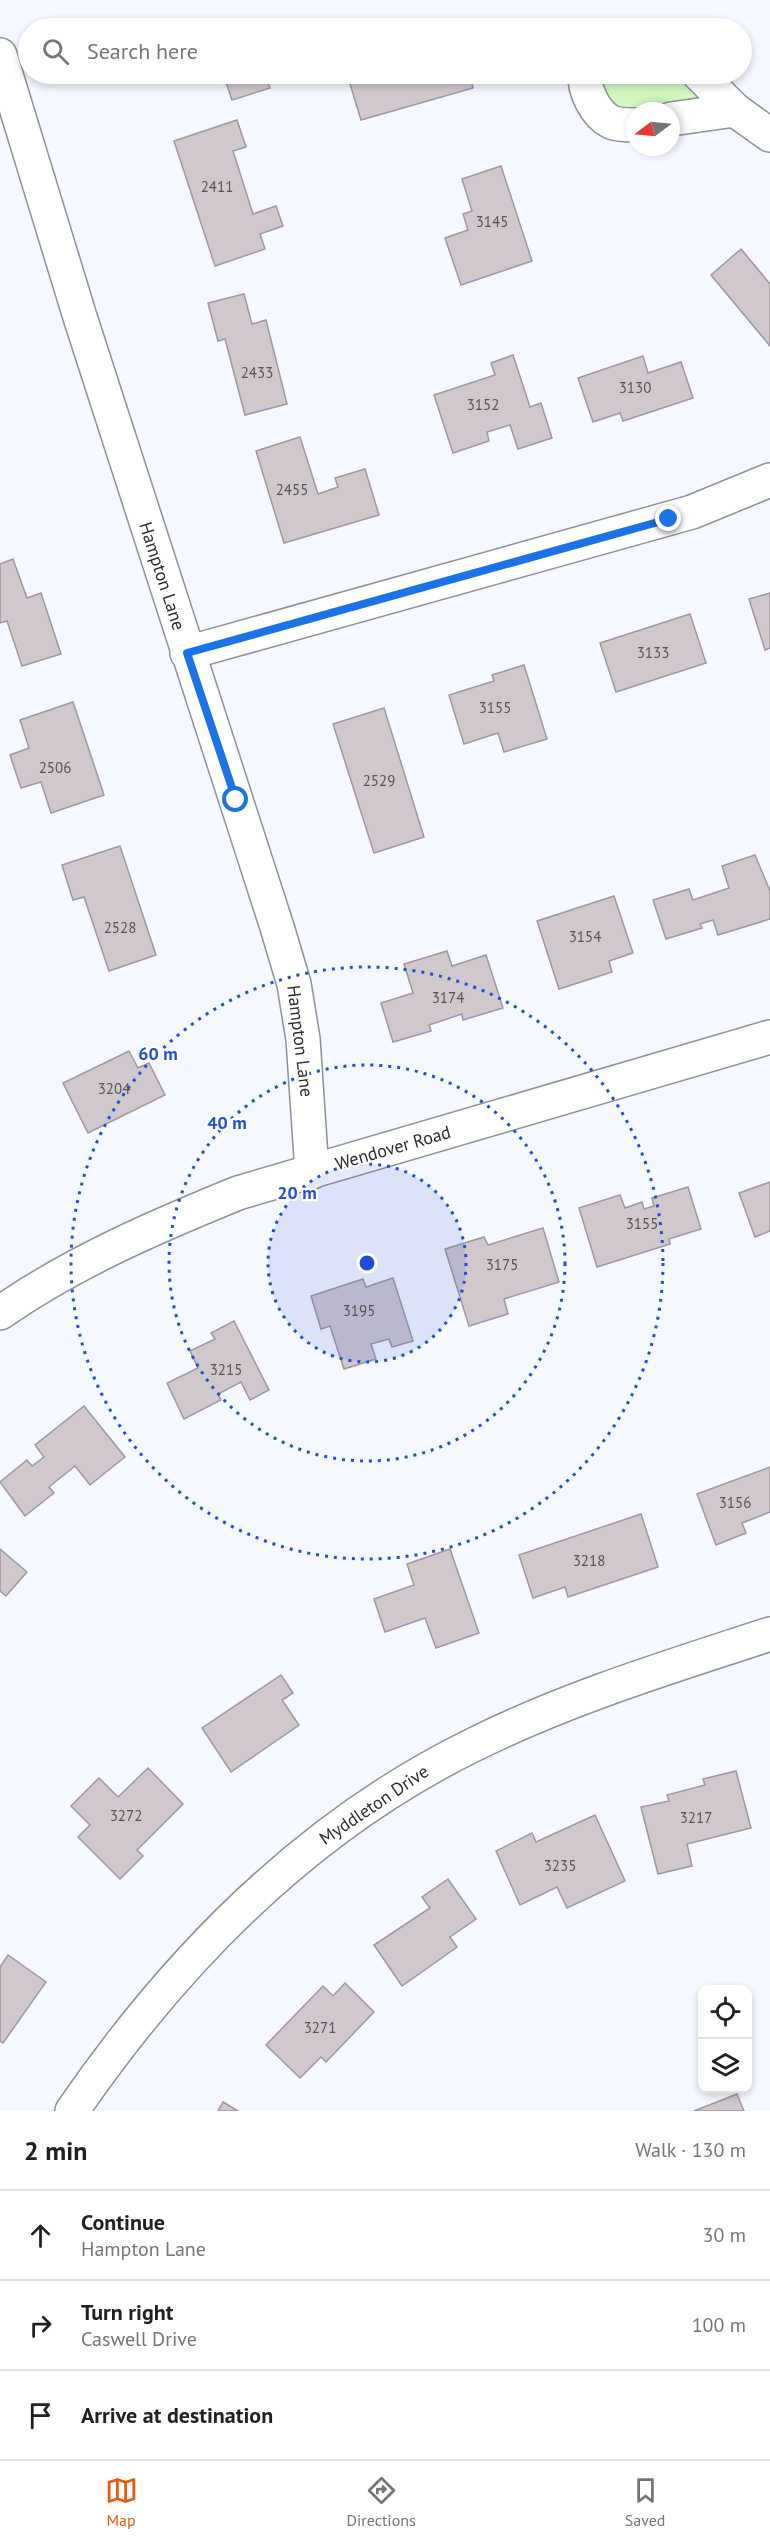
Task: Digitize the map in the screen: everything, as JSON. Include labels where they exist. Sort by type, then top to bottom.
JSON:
[{"type":"street","name":"Hampton Lane","points":[[0,55],[11,134],[187,653],[294,984],[303,1039],[312,1172]]},
{"type":"street","points":[[585,84],[593,105],[611,122],[626,124]]},
{"type":"street","points":[[709,84],[735,110],[770,135]]},
{"type":"street","points":[[680,118],[735,110]]},
{"type":"street","points":[[187,653],[692,512],[770,480]]},
{"type":"street","name":"Wendover Road","points":[[0,1313],[88,1261],[164,1223],[238,1193],[770,1037]]},
{"type":"street","name":"Myddleton Drive","points":[[72,2111],[141,2018],[204,1945],[298,1858],[385,1793],[470,1746],[548,1711],[770,1634]]},
{"type":"green space","points":[[602,84],[684,84],[695,93],[697,99],[680,103],[626,102],[626,107],[608,101],[602,90]]},
{"type":"building","points":[[226,84],[269,84],[270,88],[232,100]]},
{"type":"building","points":[[350,84],[472,84],[473,88],[361,120]]},
{"type":"building","points":[[237,120],[246,147],[233,151],[253,214],[276,206],[283,226],[260,234],[265,249],[215,266],[174,141]]},
{"type":"building","points":[[501,166],[532,261],[461,285],[445,238],[468,230],[463,214],[472,211],[462,179]]},
{"type":"building","points":[[741,249],[770,284],[770,346],[711,275]]},
{"type":"building","points":[[244,294],[252,324],[266,320],[287,404],[245,415],[225,339],[218,341],[208,303]]},
{"type":"building","points":[[513,355],[530,407],[541,403],[552,438],[518,449],[510,425],[487,432],[489,441],[453,453],[434,395],[495,375],[491,363]]},
{"type":"building","points":[[643,356],[648,373],[681,362],[693,398],[623,421],[620,413],[593,422],[578,378]]},
{"type":"building","points":[[300,437],[318,494],[338,487],[335,478],[365,469],[379,515],[284,543],[256,451]]},
{"type":"building","points":[[13,559],[27,598],[41,593],[61,654],[22,666],[7,621],[0,623],[0,564]]},
{"type":"building","points":[[770,593],[770,648],[765,650],[749,599]]},
{"type":"building","points":[[690,614],[706,663],[616,692],[600,643]]},
{"type":"building","points":[[524,665],[547,739],[504,752],[498,733],[464,744],[449,695],[494,681],[492,675]]},
{"type":"building","points":[[73,702],[104,795],[51,813],[41,782],[21,788],[10,755],[29,748],[20,720]]},
{"type":"building","points":[[384,708],[424,837],[374,853],[333,724]]},
{"type":"building","points":[[120,846],[156,955],[109,971],[84,897],[73,900],[62,865]]},
{"type":"building","points":[[755,855],[770,891],[770,919],[718,935],[713,920],[700,924],[702,928],[666,939],[653,900],[689,889],[693,900],[729,888],[722,866]]},
{"type":"building","points":[[614,896],[633,953],[609,961],[612,972],[559,989],[537,921]]},
{"type":"building","points":[[447,951],[452,966],[486,955],[503,1008],[463,1020],[462,1014],[429,1025],[431,1031],[393,1042],[381,1003],[413,993],[404,964]]},
{"type":"building","points":[[129,1051],[138,1068],[149,1063],[165,1095],[88,1133],[63,1083]]},
{"type":"building","points":[[770,1182],[770,1231],[755,1237],[739,1193]]},
{"type":"building","points":[[688,1187],[701,1229],[669,1239],[670,1244],[597,1267],[579,1208],[620,1195],[625,1208],[642,1202],[644,1209],[654,1206],[652,1198]]},
{"type":"building","points":[[543,1228],[559,1282],[504,1299],[508,1314],[469,1326],[445,1249],[484,1237],[488,1245]]},
{"type":"building","points":[[393,1278],[413,1341],[392,1347],[389,1339],[371,1344],[376,1359],[344,1369],[330,1326],[321,1329],[311,1296],[363,1279],[366,1287]]},
{"type":"building","points":[[234,1321],[269,1390],[250,1400],[241,1382],[218,1394],[221,1400],[184,1419],[167,1383],[198,1368],[190,1351],[215,1339],[211,1333]]},
{"type":"building","points":[[84,1406],[125,1457],[90,1485],[75,1466],[49,1487],[54,1493],[25,1516],[0,1482],[27,1460],[32,1466],[44,1457],[35,1445]]},
{"type":"building","points":[[770,1467],[770,1512],[742,1523],[746,1533],[716,1545],[697,1494]]},
{"type":"building","points":[[641,1514],[658,1567],[568,1597],[565,1587],[533,1598],[519,1555]]},
{"type":"building","points":[[0,1549],[27,1572],[6,1596],[0,1591]]},
{"type":"building","points":[[450,1549],[479,1633],[436,1648],[425,1618],[385,1632],[374,1599],[414,1585],[407,1564]]},
{"type":"building","points":[[281,1675],[293,1693],[282,1700],[299,1725],[231,1772],[202,1728]]},
{"type":"building","points":[[148,1768],[183,1804],[137,1850],[143,1856],[120,1879],[78,1837],[90,1825],[71,1806],[99,1778],[118,1797]]},
{"type":"building","points":[[736,1771],[751,1828],[687,1844],[692,1866],[658,1874],[641,1807],[669,1801],[667,1795],[705,1785],[703,1779]]},
{"type":"building","points":[[595,1815],[625,1881],[567,1908],[557,1887],[520,1905],[496,1851],[532,1833],[536,1842]]},
{"type":"building","points":[[448,1879],[476,1919],[450,1937],[457,1947],[402,1986],[374,1945],[430,1908],[422,1897]]},
{"type":"building","points":[[8,1955],[46,1982],[3,2043],[0,2041],[0,1967]]},
{"type":"building","points":[[345,1983],[374,2012],[326,2062],[321,2057],[300,2078],[266,2045],[323,1986],[333,1996]]},
{"type":"building","points":[[737,2094],[744,2111],[694,2111]]},
{"type":"building","points":[[223,2102],[238,2111],[218,2111]]},
{"type":"route","points":[[236,800],[187,653],[669,519]]}]
